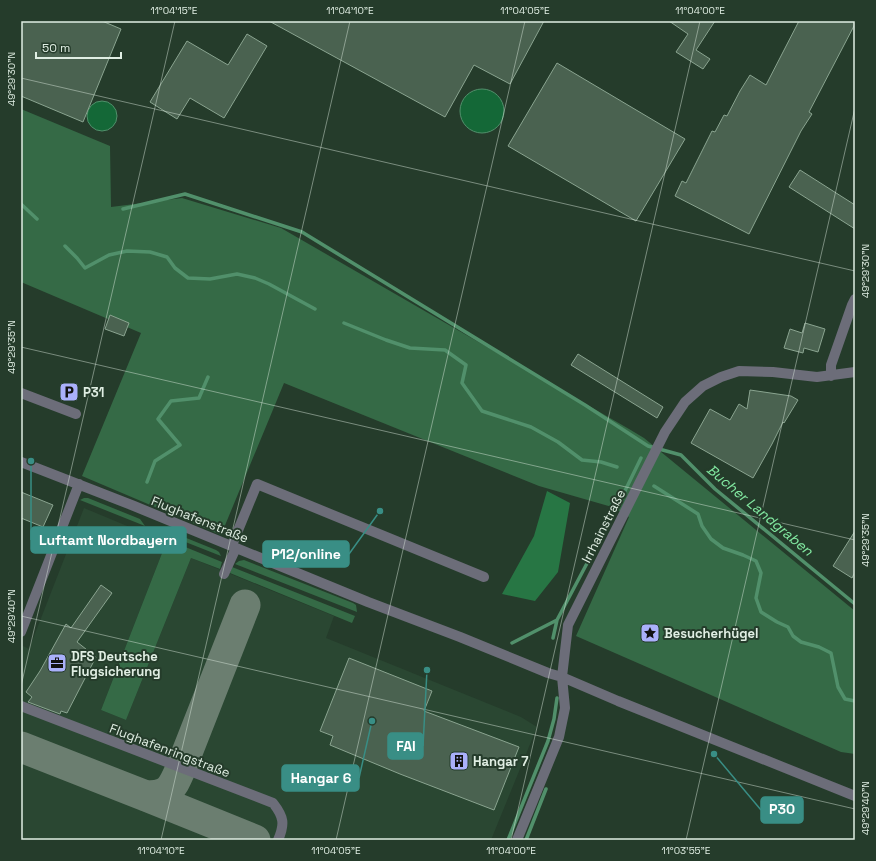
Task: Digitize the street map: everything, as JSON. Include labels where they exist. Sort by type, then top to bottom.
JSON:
[{"type":"street","points":[[831,376],[832,365],[855,299]]},
{"type":"street","name":"Irrhainstraße","points":[[517,840],[558,737],[565,708],[562,677],[568,625],[665,432],[685,402],[703,386],[721,377],[739,371],[773,372],[817,377],[855,372]]},
{"type":"street","points":[[21,393],[76,414]]},
{"type":"street","name":"Flughafenstraße","points":[[21,462],[134,506],[368,602],[548,673],[562,677],[855,796]]},
{"type":"street","points":[[21,632],[79,484]]},
{"type":"street","points":[[224,574],[257,484],[484,577]]},
{"type":"street","name":"Flughafenringstraße","points":[[21,706],[273,804],[281,812],[283,822],[278,840]]},
{"type":"shaded area","points":[[482,89],[494,93],[500,99],[504,111],[500,123],[494,129],[482,133],[470,129],[464,123],[460,111],[464,99],[470,93]]},
{"type":"shaded area","points":[[102,101],[113,105],[117,116],[113,127],[102,131],[91,127],[87,116],[91,105]]},
{"type":"shaded area","points":[[21,109],[110,146],[111,207],[182,198],[281,228],[644,438],[855,611],[855,754],[841,752],[576,636],[629,517],[612,507],[539,486],[284,383],[221,535],[82,476],[141,333],[21,282]]},
{"type":"shaded area","points":[[547,491],[570,503],[558,572],[535,601],[502,594],[534,536]]},
{"type":"shaded area","points":[[88,498],[140,519],[145,526],[80,500]]},
{"type":"shaded area","points":[[84,508],[144,533],[141,543],[164,548],[101,710],[126,720],[191,558],[334,616],[326,638],[521,717],[537,727],[491,840],[21,840],[21,645],[29,649]]},
{"type":"shaded area","points":[[165,530],[216,550],[221,556],[160,532]]},
{"type":"shaded area","points":[[156,535],[222,562],[220,569],[191,558],[126,720],[101,710],[164,548],[152,545]]},
{"type":"shaded area","points":[[244,560],[353,603],[356,605],[357,612],[235,564]]},
{"type":"shaded area","points":[[232,567],[355,616],[352,623],[230,573]]},
{"type":"building","points":[[21,21],[102,21],[121,29],[83,122],[21,96]]},
{"type":"building","points":[[269,21],[544,21],[510,84],[474,65],[445,117]]},
{"type":"building","points":[[669,21],[715,21],[696,50],[710,59],[703,69],[676,52],[688,34]]},
{"type":"building","points":[[799,21],[855,21],[855,24],[809,112],[812,114],[801,131],[749,234],[675,196],[682,181],[686,183],[712,131],[715,132],[724,115],[727,116],[750,75],[766,85]]},
{"type":"building","points":[[247,34],[267,46],[224,118],[190,98],[177,119],[150,102],[187,41],[228,65]]},
{"type":"building","points":[[557,63],[685,139],[636,221],[508,146]]},
{"type":"building","points":[[800,170],[855,205],[855,229],[789,187]]},
{"type":"building","points":[[110,315],[129,323],[124,336],[105,329]]},
{"type":"building","points":[[805,323],[825,329],[818,352],[804,348],[803,353],[784,348],[790,329],[802,333]]},
{"type":"building","points":[[578,354],[663,407],[657,418],[571,365]]},
{"type":"building","points":[[750,390],[791,396],[798,400],[784,423],[783,422],[753,478],[691,443],[710,409],[730,420],[739,404],[747,409]]},
{"type":"building","points":[[21,492],[53,505],[43,527],[21,518]]},
{"type":"building","points":[[855,531],[855,572],[852,578],[833,566]]},
{"type":"building","points":[[101,585],[112,593],[77,642],[96,657],[67,713],[61,711],[60,714],[28,702],[32,697],[26,692],[40,671],[66,624],[71,628]]},
{"type":"building","points":[[349,658],[432,691],[424,711],[519,747],[494,810],[330,745],[333,736],[320,731]]},
{"type":"waterway","name":"Bucher Landgraben","points":[[123,209],[185,194],[302,232],[585,405],[648,446],[681,455],[715,489],[855,604]]},
{"type":"waterway","points":[[21,204],[37,219]]},
{"type":"waterway","points":[[65,246],[85,268],[109,255],[127,251],[150,252],[167,257],[175,268],[188,278],[210,279],[237,274],[255,278],[315,309]]},
{"type":"waterway","points":[[344,323],[410,348],[445,350],[466,365],[462,383],[482,411],[531,427],[558,442],[582,460],[601,462],[617,467]]},
{"type":"waterway","points":[[147,482],[155,461],[180,445],[158,419],[171,401],[199,398],[208,377]]},
{"type":"waterway","points":[[622,497],[641,458]]},
{"type":"waterway","points":[[654,486],[698,514],[702,526],[711,539],[723,548],[756,561],[761,573],[756,598],[761,612],[788,627],[793,636],[801,642],[819,647],[831,653],[838,687],[845,699],[855,701]]},
{"type":"waterway","points":[[512,643],[557,620],[611,518]]},
{"type":"waterway","points":[[553,638],[557,620]]},
{"type":"waterway","points":[[508,840],[548,741],[554,719],[557,698]]},
{"type":"waterway","points":[[526,840],[546,789]]},
{"type":"taxiway","points":[[146,796],[154,796],[169,790],[175,781],[245,605]]},
{"type":"taxiway","points":[[21,747],[255,840]]},
{"type":"place","name":"P31","points":[[69,392]]},
{"type":"place","name":"Luftamt Nordbayern","points":[[31,461]]},
{"type":"place","name":"P12/online","points":[[380,511]]},
{"type":"place","name":"Besucherhügel","points":[[650,633]]},
{"type":"place","name":"DFS Deutsche Flugsicherung","points":[[57,663]]},
{"type":"place","name":"FAI","points":[[427,670]]},
{"type":"place","name":"Hangar 6","points":[[372,721]]},
{"type":"place","name":"P30","points":[[714,754]]},
{"type":"place","name":"Hangar 7","points":[[459,761]]}]
